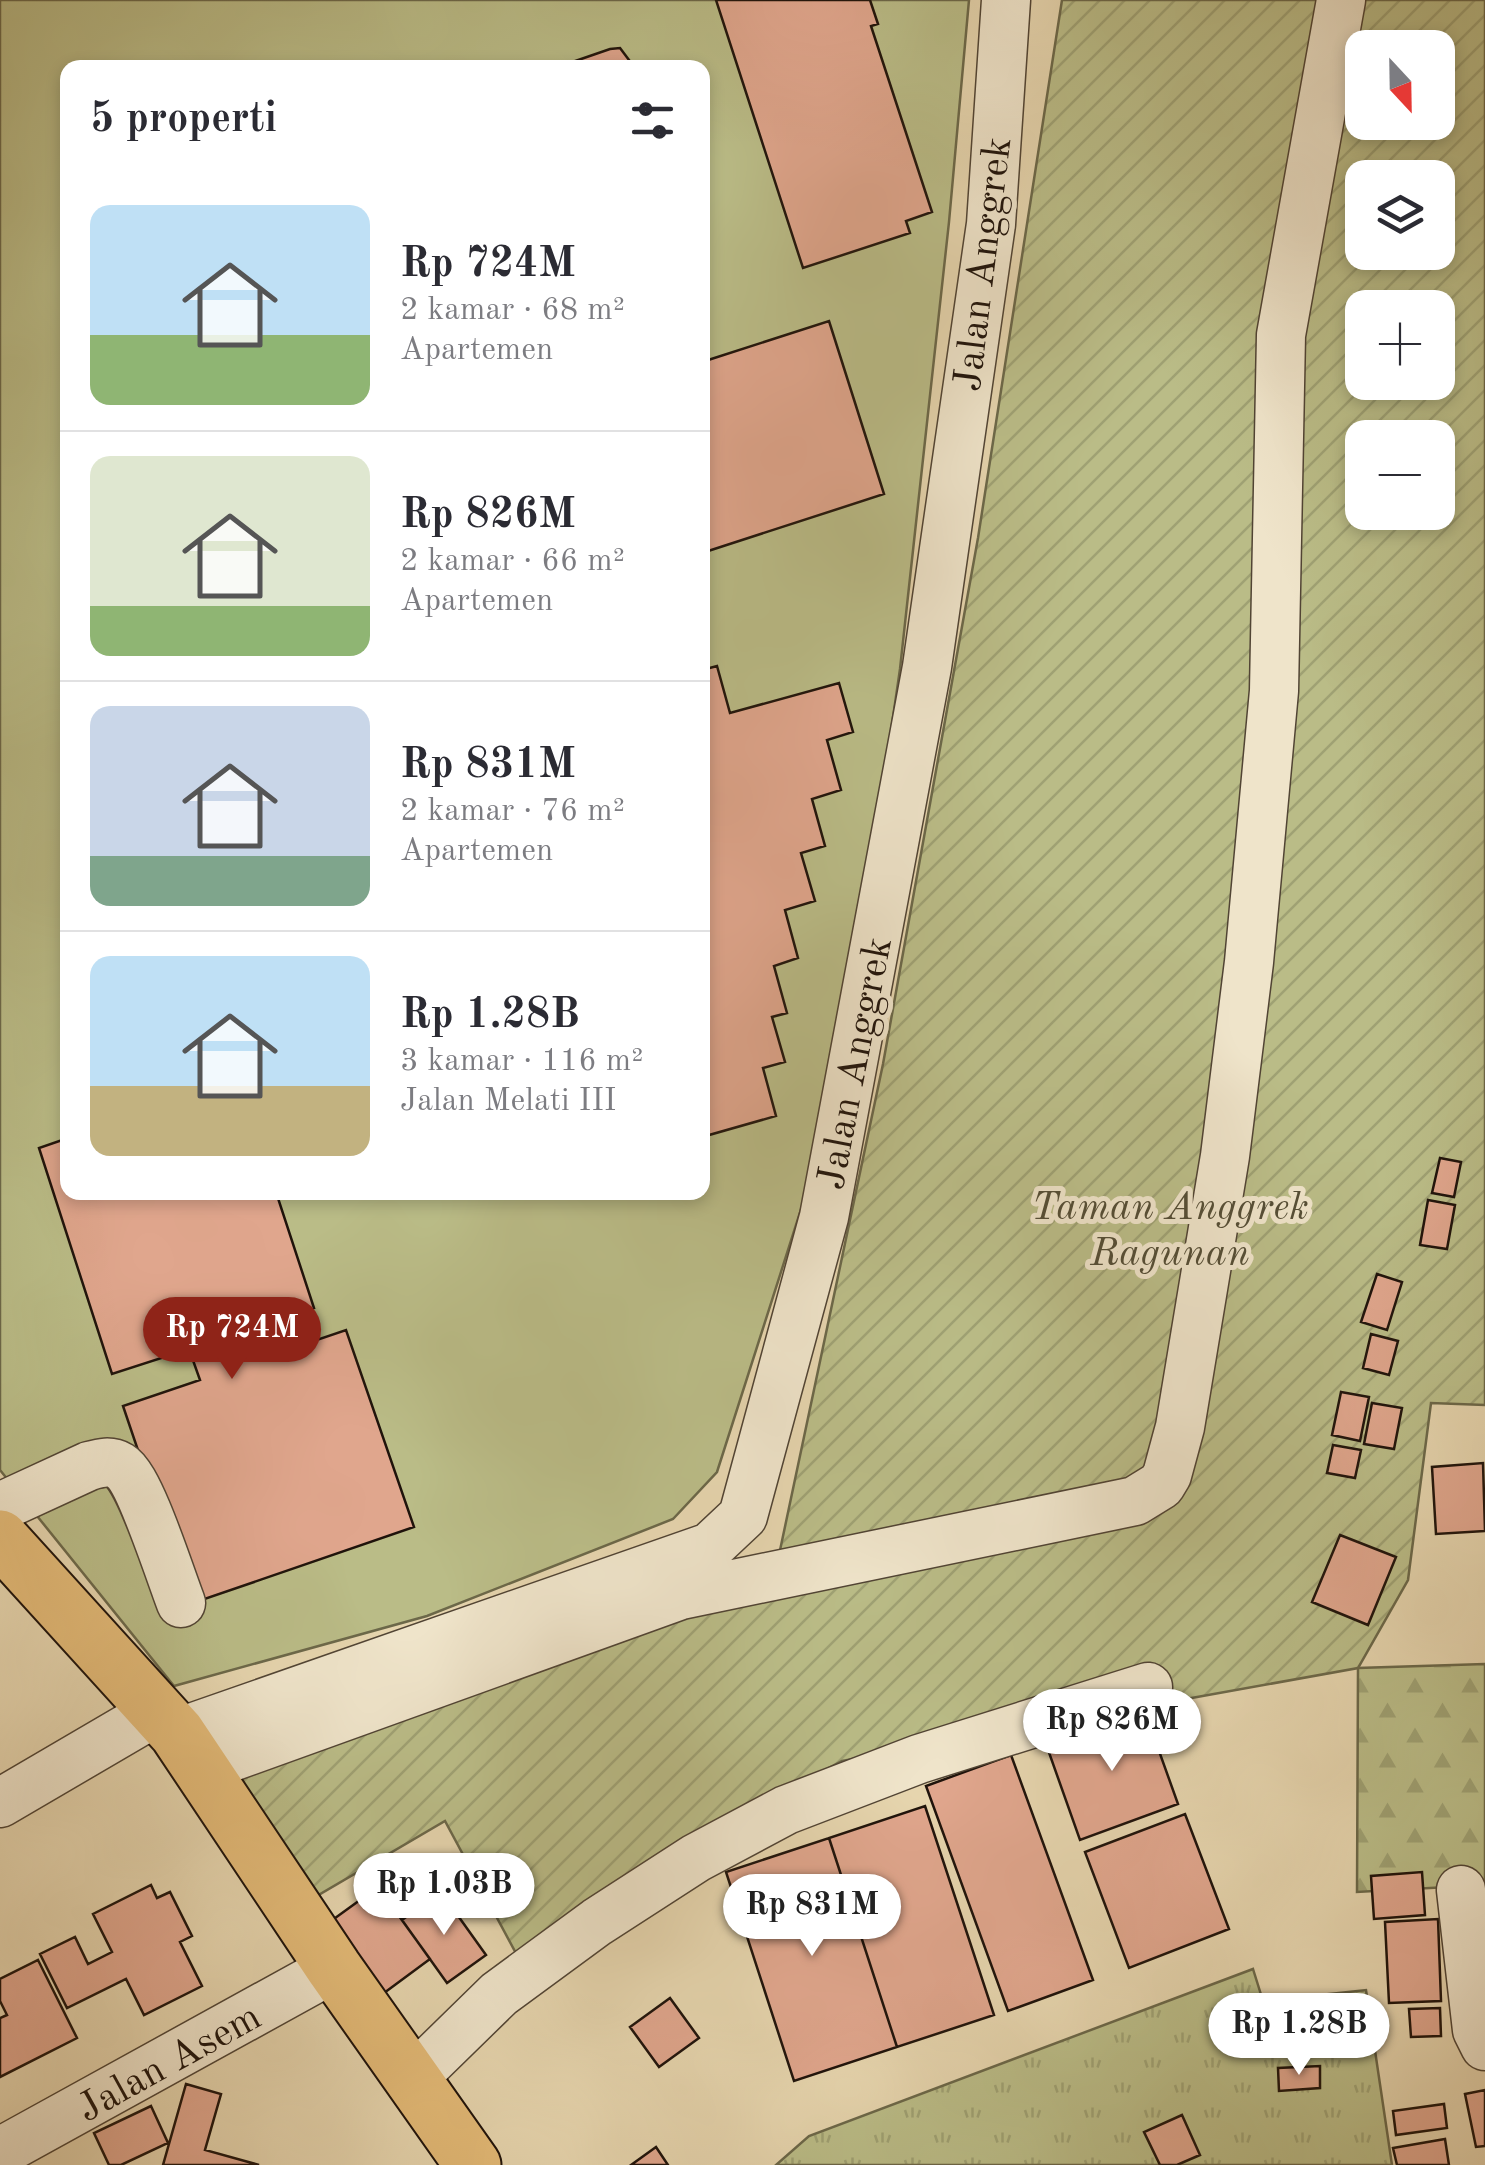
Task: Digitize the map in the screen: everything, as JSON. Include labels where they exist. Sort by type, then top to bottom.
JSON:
[{"type":"main road","points":[[0,1538],[179,1737],[334,1968],[473,2165]]},
{"type":"street","name":"Jalan Anggrek","points":[[0,1803],[710,1547],[743,1516],[824,1216],[927,667],[991,224],[1006,0]]},
{"type":"street","points":[[179,1737],[681,1595],[1135,1502],[1161,1485],[1180,1426],[1225,1156],[1274,691],[1281,335],[1341,0]]},
{"type":"street","points":[[0,1507],[89,1466],[116,1463],[133,1479],[181,1603]]},
{"type":"street","points":[[412,2078],[499,1994],[597,1922],[696,1858],[786,1810],[919,1758],[1148,1687]]},
{"type":"street","points":[[1461,1890],[1476,2030],[1485,2046]]},
{"type":"street","name":"Jalan Asem","points":[[0,2152],[334,1968]]},
{"type":"green space","points":[[0,0],[969,0],[900,669],[858,959],[812,1175],[717,1472],[673,1519],[427,1616],[174,1686],[0,1470]]},
{"type":"green space","name":"Taman Anggrek Ragunan","points":[[1062,0],[1485,0],[1485,1405],[1431,1403],[1408,1580],[1358,1668],[842,1761],[705,1834],[525,1970],[445,1821],[315,1897],[210,1742],[779,1555],[883,1064],[978,538]]},
{"type":"green space","points":[[1485,1664],[1485,1885],[1357,1892],[1358,1668]]},
{"type":"green space","points":[[1253,1969],[1263,2001],[1366,1990],[1392,2165],[776,2165],[809,2136]]},
{"type":"building","points":[[716,0],[870,0],[878,24],[871,26],[932,212],[906,221],[910,233],[803,268]]},
{"type":"building","points":[[620,48],[629,60],[578,60]]},
{"type":"building","points":[[829,321],[884,494],[710,550],[710,359]]},
{"type":"building","points":[[717,666],[730,713],[839,683],[853,732],[827,740],[841,790],[812,799],[825,846],[801,853],[815,901],[785,910],[798,958],[774,966],[787,1013],[772,1017],[785,1062],[763,1068],[776,1116],[710,1135],[710,668]]},
{"type":"building","points":[[60,1141],[60,1200],[279,1200],[314,1308],[301,1313],[311,1342],[346,1330],[414,1527],[190,1604],[123,1406],[200,1380],[189,1349],[112,1374],[39,1148]]},
{"type":"building","points":[[1440,1158],[1461,1162],[1454,1197],[1432,1193]]},
{"type":"building","points":[[1428,1200],[1455,1205],[1447,1249],[1420,1245]]},
{"type":"building","points":[[1377,1274],[1402,1282],[1387,1330],[1361,1322]]},
{"type":"building","points":[[1371,1334],[1398,1341],[1389,1375],[1363,1368]]},
{"type":"building","points":[[1341,1392],[1369,1397],[1360,1441],[1332,1435]]},
{"type":"building","points":[[1372,1403],[1402,1408],[1394,1449],[1364,1444]]},
{"type":"building","points":[[1333,1445],[1361,1450],[1355,1478],[1327,1473]]},
{"type":"building","points":[[1483,1463],[1485,1531],[1436,1534],[1432,1467]]},
{"type":"building","points":[[1340,1535],[1396,1557],[1368,1625],[1312,1602]]},
{"type":"building","points":[[1144,1709],[1178,1804],[1080,1840],[1046,1744]]},
{"type":"building","points":[[1011,1755],[1093,1980],[1008,2011],[926,1786]]},
{"type":"building","points":[[925,1806],[994,2015],[897,2047],[829,1838]]},
{"type":"building","points":[[1185,1814],[1229,1929],[1129,1968],[1085,1852]]},
{"type":"building","points":[[829,1838],[897,2047],[794,2081],[726,1872]]},
{"type":"building","points":[[1422,1872],[1425,1915],[1374,1919],[1371,1876]]},
{"type":"building","points":[[151,1885],[157,1898],[170,1892],[192,1936],[180,1942],[202,1986],[144,2015],[126,1979],[67,2008],[40,1954],[75,1937],[88,1964],[112,1952],[93,1914]]},
{"type":"building","points":[[378,1887],[430,1959],[384,1993],[331,1921]]},
{"type":"building","points":[[441,1892],[486,1955],[447,1983],[402,1920]]},
{"type":"building","points":[[1438,1919],[1441,2001],[1389,2003],[1385,1922]]},
{"type":"building","points":[[38,1960],[77,2038],[0,2077],[0,2018],[7,2015],[0,2001],[0,1979]]},
{"type":"building","points":[[670,1998],[699,2038],[659,2067],[630,2027]]},
{"type":"building","points":[[1440,2008],[1441,2036],[1411,2037],[1409,2009]]},
{"type":"building","points":[[1320,2066],[1320,2088],[1279,2091],[1278,2068]]},
{"type":"building","points":[[186,2084],[221,2094],[205,2150],[259,2165],[163,2165]]},
{"type":"building","points":[[1485,2090],[1485,2146],[1476,2147],[1465,2094]]},
{"type":"building","points":[[1444,2104],[1447,2128],[1396,2135],[1393,2111]]},
{"type":"building","points":[[151,2106],[168,2143],[121,2165],[109,2165],[94,2133]]},
{"type":"building","points":[[1182,2115],[1200,2155],[1177,2165],[1160,2165],[1144,2132]]},
{"type":"building","points":[[1445,2139],[1449,2165],[1397,2165],[1393,2148]]},
{"type":"building","points":[[656,2147],[668,2165],[631,2165]]}]
